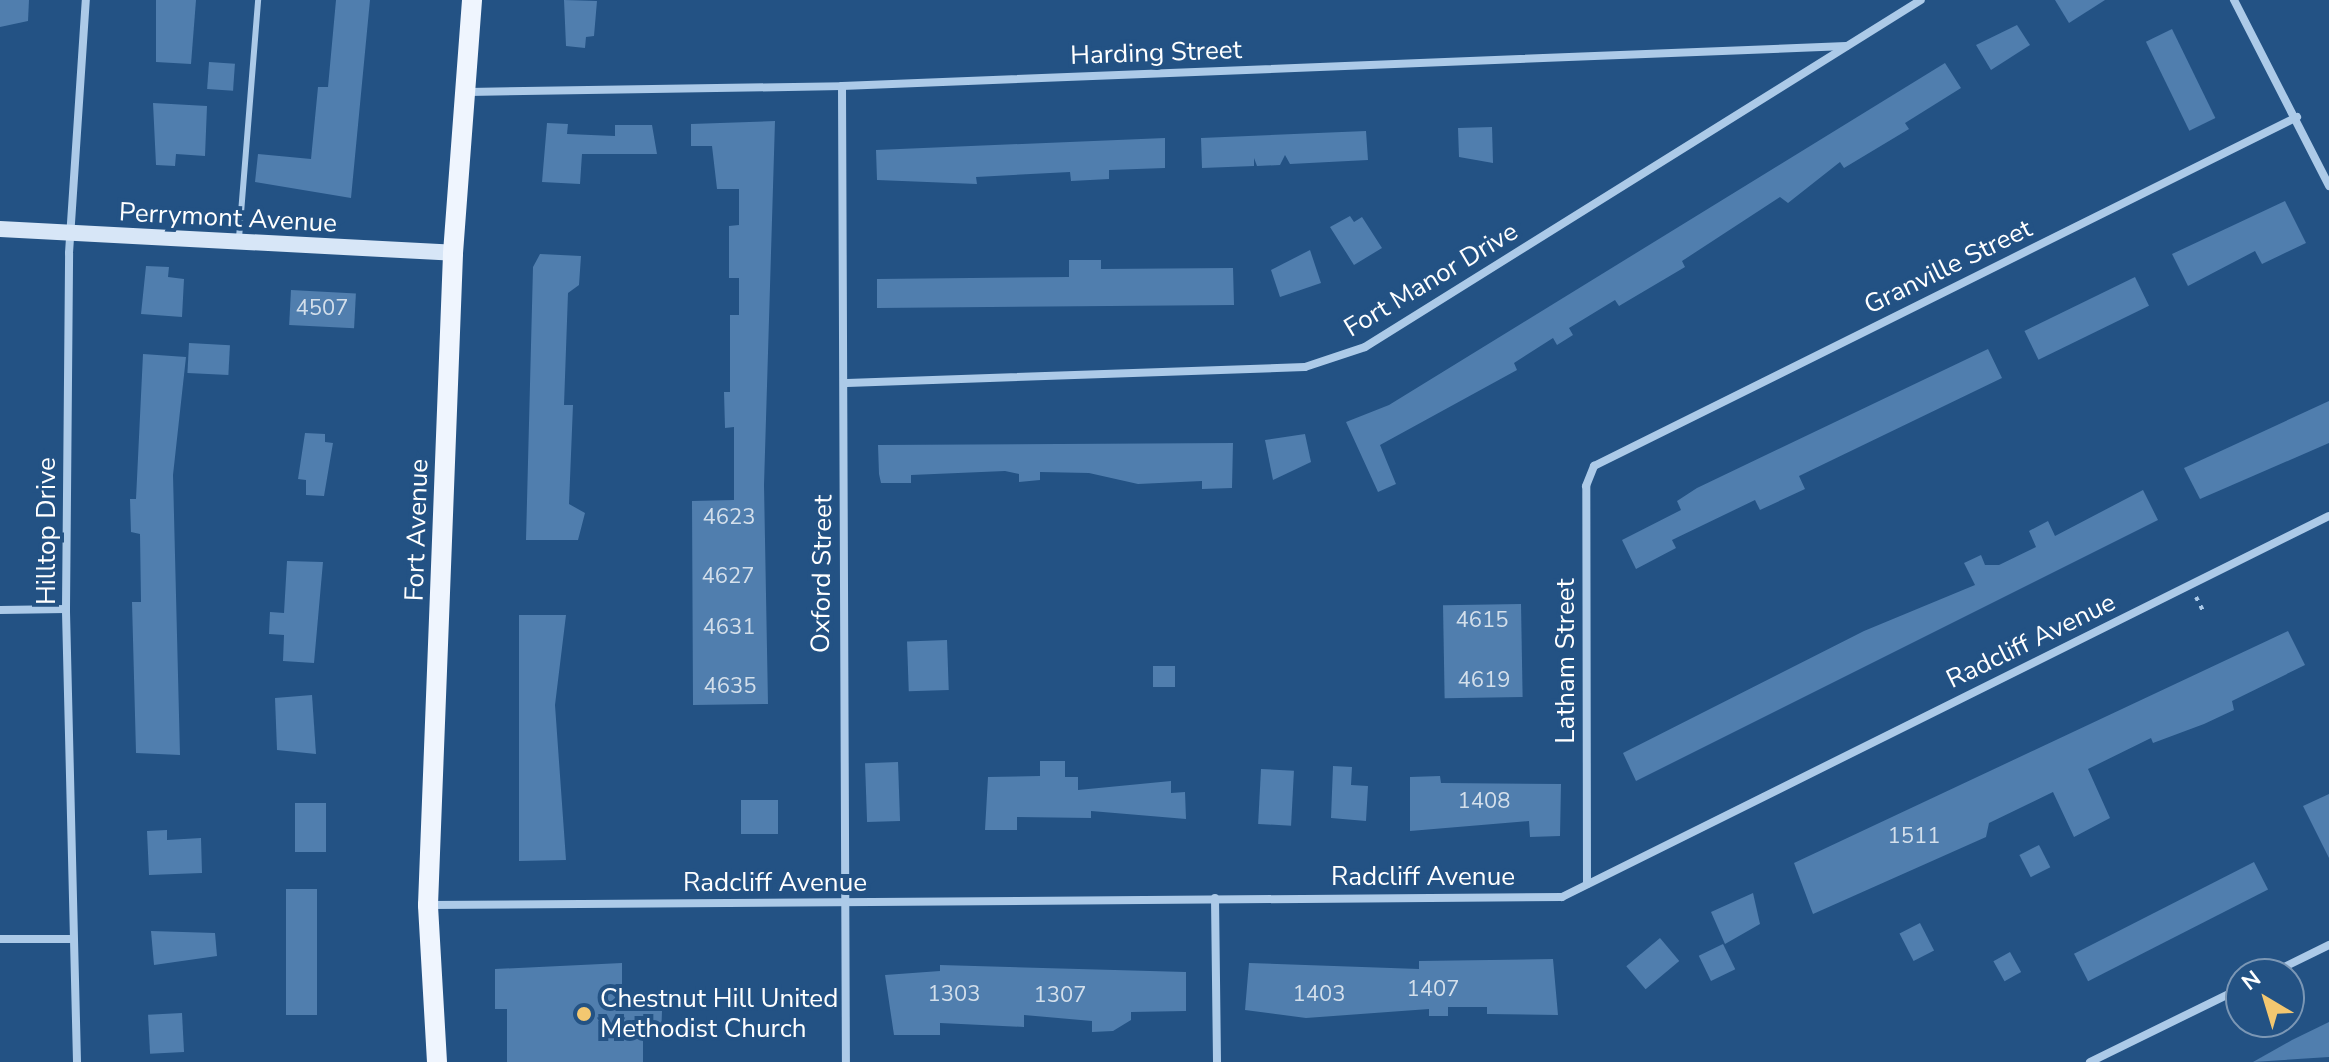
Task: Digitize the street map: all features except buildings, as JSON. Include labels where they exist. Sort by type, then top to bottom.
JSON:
[{"type":"main road","name":"Fort Avenue","points":[[437,1062],[428,905],[453,253],[472,0]]},
{"type":"street","name":"Hilltop Drive","points":[[77,1062],[71,939],[66,609],[72,234],[86,0]]},
{"type":"street","name":"Fort Manor Drive","points":[[847,383],[1305,367],[1365,347],[1921,0]]},
{"type":"street","points":[[2234,0],[2297,117],[2329,186]]},
{"type":"street","name":"Harding Street","points":[[467,92],[842,86],[1846,46]]},
{"type":"street","name":"Oxford Street","points":[[842,86],[847,383],[840,594],[846,1062]]},
{"type":"street","name":"Granville Street","points":[[1618,453],[2297,117]]},
{"type":"street","name":"Perrymont Avenue","points":[[0,229],[453,253]]},
{"type":"street","name":"Latham Street","points":[[1587,884],[1586,486],[1594,466],[1618,453]]},
{"type":"street","name":"Radcliff Avenue","points":[[428,905],[1562,897],[2329,516]]},
{"type":"street","points":[[0,610],[66,609]]},
{"type":"street","points":[[1215,898],[1217,1062]]},
{"type":"street","points":[[0,939],[71,939]]},
{"type":"street","points":[[2303,958],[2329,945]]},
{"type":"street","points":[[2090,1062],[2225,996]]},
{"type":"lane","points":[[239,242],[258,0]]},
{"type":"place","name":"Chestnut Hill United Methodist Church","points":[[584,1014]]}]
